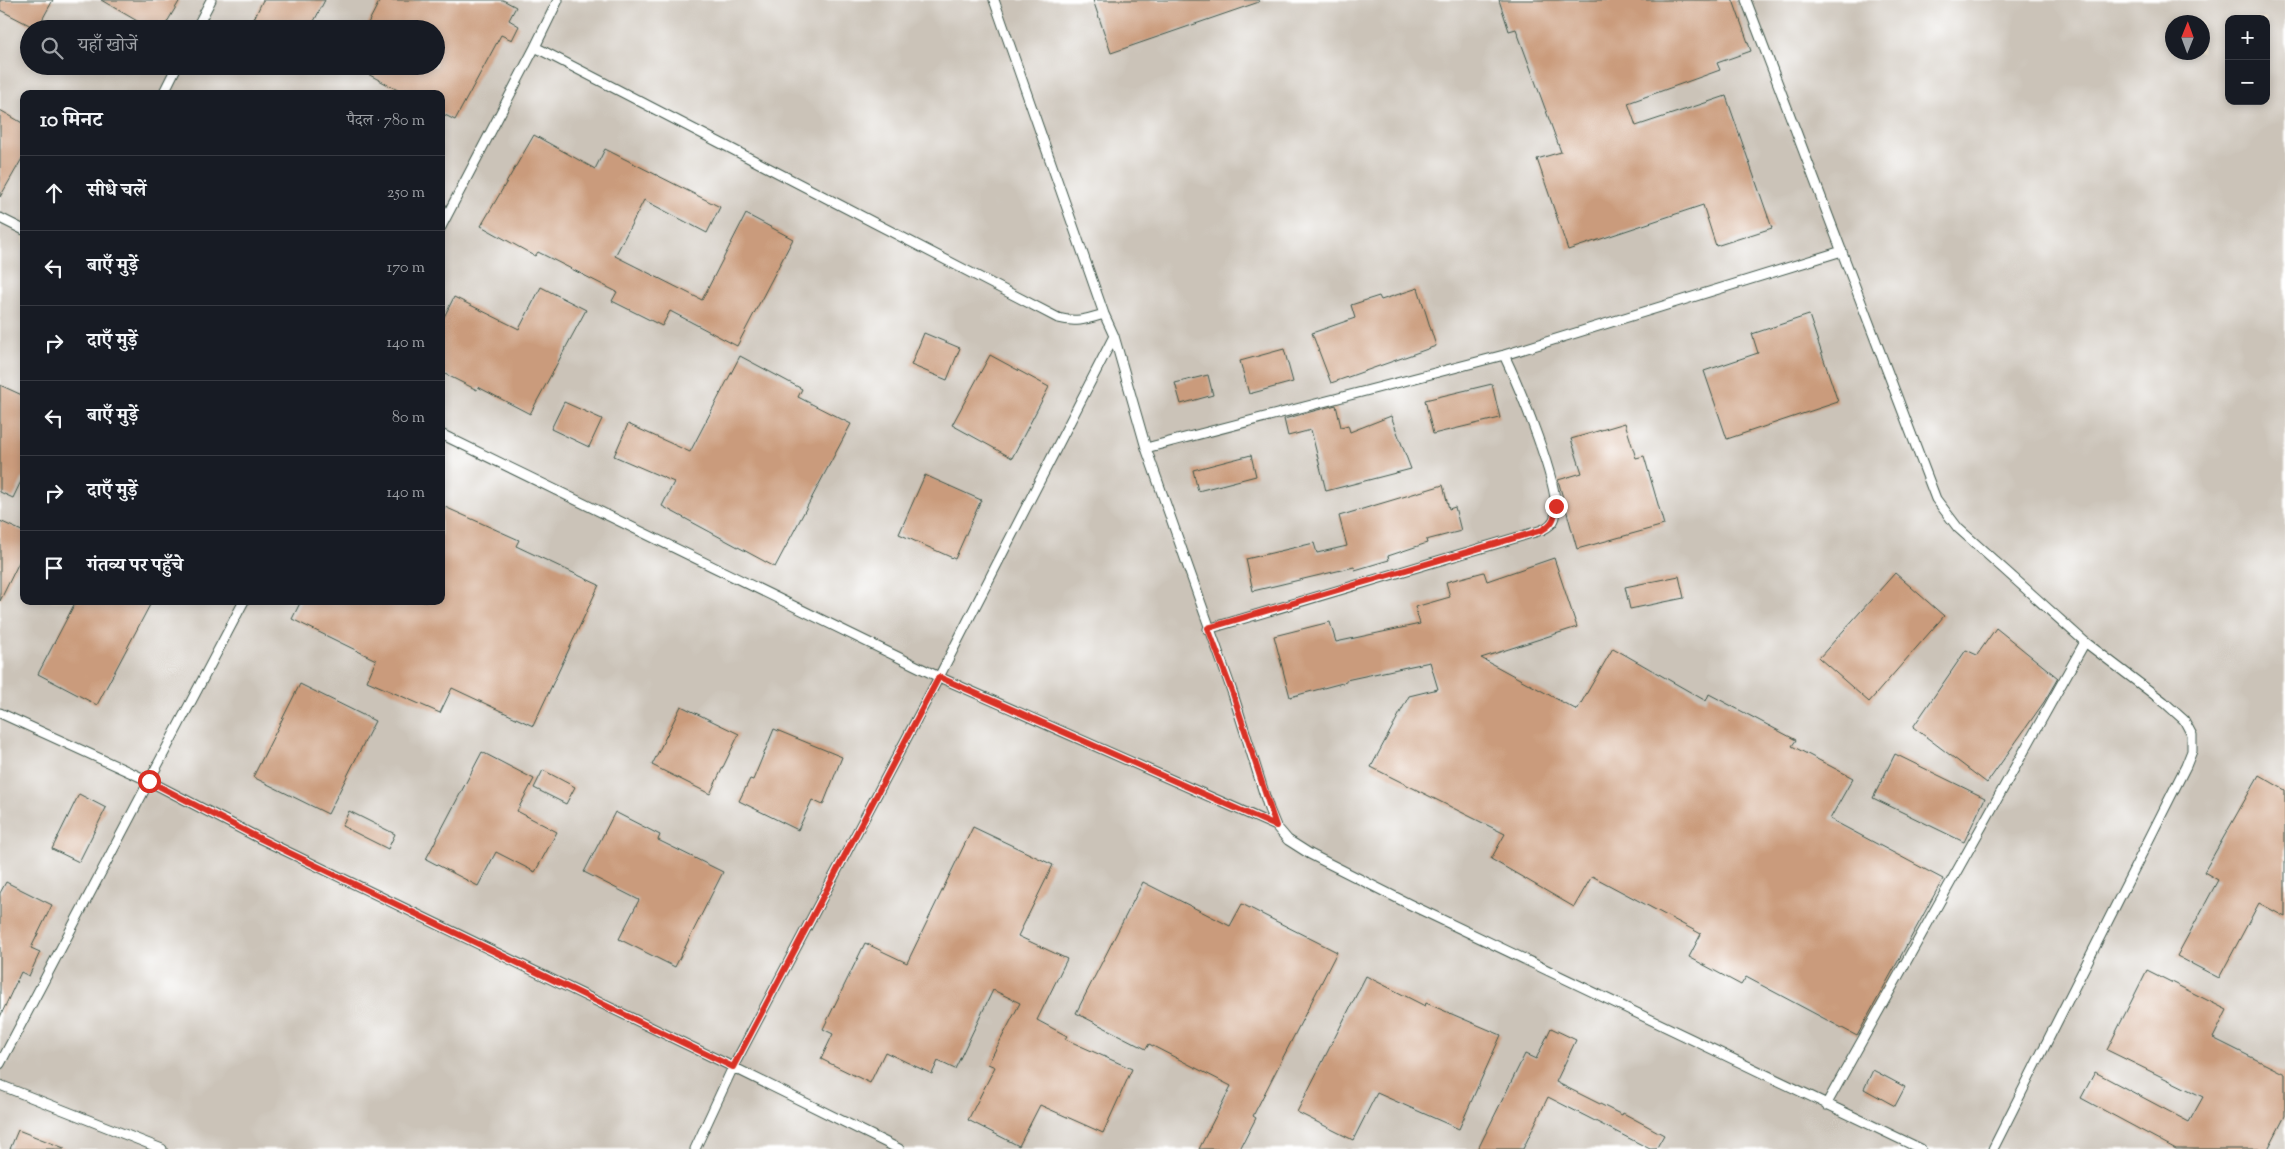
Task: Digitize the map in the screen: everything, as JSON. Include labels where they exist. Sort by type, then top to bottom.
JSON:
[{"type":"lane","points":[[201,20],[211,0]]},
{"type":"lane","points":[[445,219],[558,0]]},
{"type":"lane","points":[[994,0],[1104,314],[1114,336],[1146,448],[1208,628],[1233,694],[1276,826],[1288,840],[1318,858],[1826,1105],[1921,1149]]},
{"type":"lane","points":[[1746,0],[1936,499],[1958,528],[2085,642],[2164,702],[2184,720],[2192,736],[2192,751],[2177,784],[1993,1149]]},
{"type":"lane","points":[[535,47],[1058,318],[1072,322],[1104,314]]},
{"type":"lane","points":[[165,90],[172,75]]},
{"type":"lane","points":[[0,218],[20,228]]},
{"type":"lane","points":[[1146,448],[1504,355],[1842,251]]},
{"type":"lane","points":[[695,1149],[733,1067],[939,677],[1114,336]]},
{"type":"lane","points":[[1208,628],[1542,530],[1551,525],[1556,516],[1556,506],[1546,461],[1520,390],[1504,355]]},
{"type":"lane","points":[[445,436],[939,677],[1276,826]]},
{"type":"lane","points":[[0,1064],[242,605]]},
{"type":"lane","points":[[1826,1105],[2085,642]]},
{"type":"lane","points":[[0,713],[149,781],[261,839],[899,1149]]},
{"type":"lane","points":[[0,1085],[162,1149]]},
{"type":"shaded area","points":[[0,0],[2285,0],[2285,1149],[0,1149]]},
{"type":"building","points":[[0,0],[53,0],[42,20],[20,20],[0,10]]},
{"type":"building","points":[[101,0],[180,0],[168,20],[135,20]]},
{"type":"building","points":[[263,0],[325,0],[315,20],[253,20]]},
{"type":"building","points":[[380,0],[503,0],[516,7],[509,20],[519,26],[512,40],[501,35],[455,120],[445,115],[445,90],[398,90],[370,75],[445,75],[445,20],[370,20]]},
{"type":"building","points":[[1093,0],[1258,0],[1259,2],[1111,53]]},
{"type":"building","points":[[1499,0],[1733,0],[1751,51],[1717,63],[1720,70],[1628,103],[1636,126],[1726,96],[1772,228],[1716,246],[1703,205],[1568,250],[1537,159],[1561,152],[1516,29],[1509,31]]},
{"type":"building","points":[[0,110],[20,122],[20,162],[0,197]]},
{"type":"building","points":[[534,135],[595,169],[605,149],[720,207],[707,233],[644,200],[615,256],[702,300],[746,214],[793,239],[737,346],[670,311],[662,326],[612,301],[617,292],[538,252],[535,256],[481,226]]},
{"type":"building","points":[[541,287],[586,310],[530,414],[478,387],[477,390],[445,374],[445,315],[454,297],[519,329]]},
{"type":"building","points":[[1418,288],[1436,346],[1331,383],[1312,333],[1355,318],[1351,305],[1379,296],[1381,300]]},
{"type":"building","points":[[1809,315],[1838,402],[1727,439],[1704,371],[1758,353],[1752,334]]},
{"type":"building","points":[[924,333],[960,348],[947,380],[911,365]]},
{"type":"building","points":[[1284,349],[1293,382],[1249,394],[1240,361]]},
{"type":"building","points":[[990,355],[1049,387],[1012,458],[952,425]]},
{"type":"building","points":[[740,356],[802,389],[798,397],[851,424],[775,567],[662,506],[674,482],[614,456],[628,424],[690,452]]},
{"type":"building","points":[[1208,375],[1213,395],[1181,404],[1175,383]]},
{"type":"building","points":[[1492,384],[1500,418],[1433,434],[1425,400]]},
{"type":"building","points":[[0,385],[20,394],[20,483],[13,498],[0,492]]},
{"type":"building","points":[[564,402],[602,419],[589,447],[551,429]]},
{"type":"building","points":[[1336,405],[1341,427],[1348,425],[1350,432],[1391,416],[1411,469],[1326,491],[1311,430],[1288,436],[1284,419]]},
{"type":"building","points":[[1625,423],[1636,458],[1644,456],[1664,525],[1577,549],[1558,480],[1582,473],[1571,439]]},
{"type":"building","points":[[1251,455],[1256,476],[1198,491],[1193,470]]},
{"type":"building","points":[[925,475],[981,500],[955,559],[899,534]]},
{"type":"building","points":[[1443,485],[1449,509],[1455,507],[1461,531],[1426,540],[1427,543],[1388,556],[1389,560],[1355,570],[1354,567],[1253,591],[1246,559],[1314,543],[1317,553],[1347,546],[1339,516]]},
{"type":"building","points":[[445,507],[519,540],[516,546],[599,585],[533,726],[452,688],[440,713],[367,681],[376,660],[292,619],[299,605],[445,605]]},
{"type":"building","points":[[0,521],[20,530],[20,560],[0,601]]},
{"type":"building","points":[[1554,558],[1577,627],[1481,658],[1577,710],[1613,648],[1706,701],[1709,694],[1796,740],[1792,746],[1853,778],[1830,819],[1943,879],[1857,1036],[1746,977],[1741,985],[1689,957],[1701,934],[1592,876],[1574,907],[1491,859],[1505,834],[1371,767],[1409,696],[1438,689],[1430,662],[1346,680],[1346,682],[1290,697],[1274,636],[1330,622],[1336,642],[1420,624],[1415,607],[1450,597],[1446,582],[1484,572],[1487,581]]},
{"type":"building","points":[[1895,573],[1944,616],[1869,702],[1819,658]]},
{"type":"building","points":[[1679,576],[1684,598],[1630,609],[1625,587]]},
{"type":"building","points":[[74,605],[150,605],[97,705],[38,674]]},
{"type":"building","points":[[1996,628],[2058,678],[2044,702],[1987,783],[1913,727],[1966,650],[1977,655]]},
{"type":"building","points":[[300,684],[375,721],[328,814],[253,777]]},
{"type":"building","points":[[681,706],[739,734],[710,794],[652,765]]},
{"type":"building","points":[[774,729],[842,757],[823,805],[812,800],[798,830],[739,801],[750,779],[753,780]]},
{"type":"building","points":[[482,752],[534,779],[517,811],[557,832],[535,872],[496,852],[478,886],[426,859]]},
{"type":"building","points":[[1895,754],[1985,798],[1964,842],[1873,798]]},
{"type":"building","points":[[543,770],[575,787],[566,804],[534,788]]},
{"type":"building","points":[[2259,775],[2285,790],[2285,917],[2259,903],[2219,978],[2177,956],[2218,880],[2204,872]]},
{"type":"building","points":[[79,794],[106,808],[79,862],[52,849]]},
{"type":"building","points":[[349,811],[395,834],[388,849],[342,826]]},
{"type":"building","points":[[615,812],[660,835],[658,840],[723,872],[675,967],[619,939],[639,900],[584,872]]},
{"type":"building","points":[[973,827],[1053,865],[1018,936],[1067,959],[1037,1020],[1067,1036],[1065,1039],[1132,1069],[1103,1133],[1040,1105],[1019,1146],[968,1120],[995,1067],[988,1064],[1020,1003],[993,990],[955,1069],[938,1061],[932,1074],[885,1052],[870,1083],[821,1059],[833,1034],[823,1029],[865,943],[907,963]]},
{"type":"building","points":[[6,882],[52,905],[31,948],[40,952],[29,976],[21,972],[0,1017],[0,893]]},
{"type":"building","points":[[1143,882],[1230,926],[1242,904],[1337,952],[1253,1116],[1256,1118],[1240,1149],[1199,1149],[1231,1086],[1149,1044],[1146,1049],[1076,1013]]},
{"type":"building","points":[[2147,970],[2227,1010],[2213,1038],[2285,1074],[2285,1116],[2268,1149],[2176,1149],[2081,1098],[2095,1072],[2189,1122],[2203,1097],[2107,1050]]},
{"type":"building","points":[[1366,976],[1425,1006],[1426,1003],[1501,1035],[1459,1129],[1377,1093],[1353,1140],[1297,1112]]},
{"type":"building","points":[[1551,1028],[1576,1040],[1556,1082],[1622,1115],[1623,1113],[1664,1135],[1656,1149],[1650,1149],[1548,1097],[1523,1149],[1478,1149],[1525,1054],[1536,1059]]},
{"type":"building","points":[[1873,1070],[1905,1087],[1895,1106],[1864,1089]]},
{"type":"building","points":[[18,1130],[64,1148],[64,1149],[10,1149]]},
{"type":"route","points":[[149,781],[261,839],[733,1067],[939,677],[1276,826],[1233,694],[1208,628],[1542,530],[1551,525],[1556,516],[1556,506]]}]
